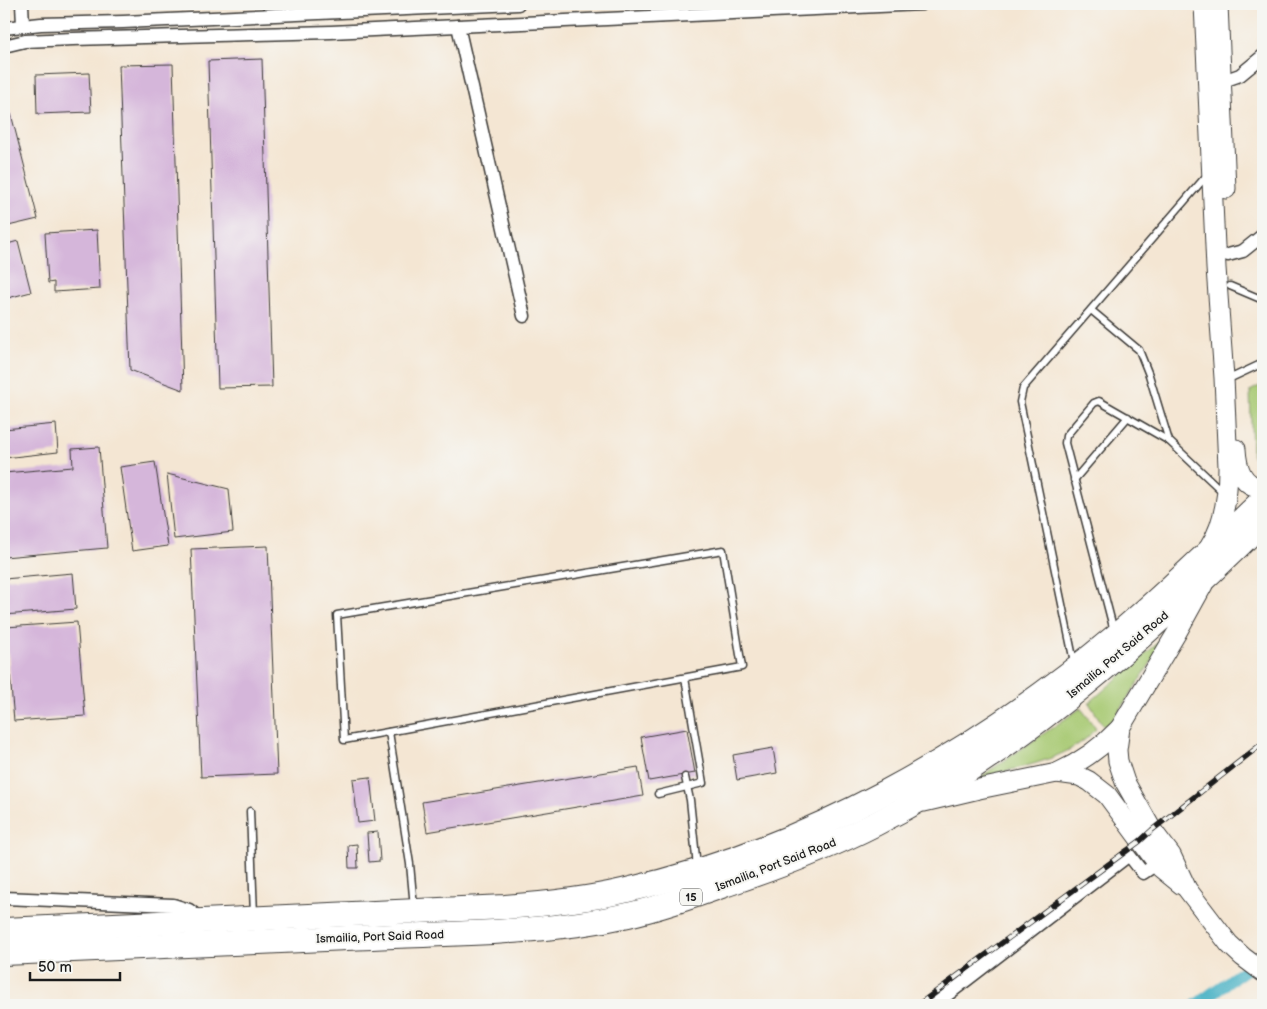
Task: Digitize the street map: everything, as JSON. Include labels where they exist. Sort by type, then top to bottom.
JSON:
[{"type":"highway","name":"Ismailia, Port Said Road","points":[[4,953],[548,928],[588,923],[667,905],[762,872],[819,851],[909,806],[975,766],[1022,734],[1111,663],[1204,568],[1263,500]]},
{"type":"highway","name":"Ismailia, Port Said Road","points":[[4,930],[515,906],[583,898],[622,891],[697,871],[749,853],[816,826],[905,781],[992,728],[1075,668],[1263,522]]},
{"type":"highway","points":[[442,910],[439,924],[442,934]]},
{"type":"highway","points":[[394,936],[396,922],[404,912]]},
{"type":"street","points":[[22,4],[23,25]]},
{"type":"street","points":[[4,28],[23,25],[518,4]]},
{"type":"street","points":[[4,46],[25,41],[331,32],[458,26],[640,10],[922,4]]},
{"type":"street","points":[[1204,4],[1216,268],[1236,452],[1244,480],[1255,488],[1263,487]]},
{"type":"street","points":[[909,806],[1057,773],[1088,757],[1106,742],[1120,728],[1176,634],[1220,527],[1227,495],[1230,286],[1223,81],[1218,4]]},
{"type":"street","points":[[481,5],[485,24]]},
{"type":"street","points":[[458,26],[524,316]]},
{"type":"street","points":[[1223,81],[1240,75],[1263,56]]},
{"type":"street","points":[[1228,254],[1243,251],[1263,236]]},
{"type":"street","points":[[1120,728],[1117,750],[1124,782],[1152,830],[1171,855],[1187,889],[1219,932],[1242,958],[1263,972]]},
{"type":"street","points":[[1057,773],[1079,776],[1098,787],[1107,795],[1158,863],[1187,889]]},
{"type":"street","points":[[934,1005],[1129,855],[1143,873],[1158,863]]},
{"type":"street","points":[[4,898],[173,905],[189,910],[203,921]]},
{"type":"lane","points":[[1075,668],[1020,402],[1023,388],[1212,169]]},
{"type":"lane","points":[[1230,286],[1263,300]]},
{"type":"lane","points":[[1091,310],[1139,350],[1149,375],[1169,442]]},
{"type":"lane","points":[[1229,378],[1263,363]]},
{"type":"lane","points":[[1115,636],[1074,480],[1065,443],[1066,436],[1094,403],[1099,401],[1169,442],[1227,495]]},
{"type":"lane","points":[[1074,480],[1128,417]]},
{"type":"lane","points":[[723,550],[742,667],[685,678],[344,740],[337,615],[723,550]]},
{"type":"lane","points":[[658,794],[703,783],[685,678]]},
{"type":"lane","points":[[388,732],[410,864],[404,912]]},
{"type":"lane","points":[[685,777],[697,871]]},
{"type":"lane","points":[[250,810],[255,918]]},
{"type":"green space","points":[[1263,384],[1263,468],[1261,469],[1257,466],[1252,456],[1250,391]]},
{"type":"green space","points":[[1160,641],[1163,644],[1113,721],[1107,726],[1103,725],[1089,703]]},
{"type":"green space","points":[[1081,708],[1096,729],[1085,740],[1057,756],[979,778]]},
{"type":"building","points":[[262,59],[272,387],[218,388],[208,61]]},
{"type":"building","points":[[173,64],[183,390],[130,370],[119,65]]},
{"type":"building","points":[[89,73],[91,112],[37,114],[36,75]]},
{"type":"building","points":[[11,114],[38,219],[4,227],[4,116]]},
{"type":"building","points":[[97,230],[100,289],[54,292],[54,282],[48,283],[45,233]]},
{"type":"building","points":[[18,241],[31,292],[4,299],[4,245]]},
{"type":"building","points":[[56,424],[58,452],[4,458],[4,429]]},
{"type":"building","points":[[99,447],[107,548],[4,557],[4,473],[73,467],[72,449]]},
{"type":"building","points":[[155,462],[168,546],[132,551],[120,467]]},
{"type":"building","points":[[167,474],[229,489],[233,532],[174,539]]},
{"type":"building","points":[[268,546],[277,774],[201,777],[191,549]]},
{"type":"building","points":[[73,573],[76,609],[4,615],[4,579]]},
{"type":"building","points":[[77,622],[85,716],[14,721],[6,627]]},
{"type":"building","points":[[687,729],[695,773],[649,781],[641,737]]},
{"type":"building","points":[[773,748],[777,773],[737,780],[733,755]]},
{"type":"building","points":[[638,767],[643,796],[427,832],[422,802]]},
{"type":"building","points":[[370,777],[375,821],[358,823],[353,779]]},
{"type":"building","points":[[378,832],[380,861],[369,862],[367,833]]},
{"type":"building","points":[[357,844],[358,868],[349,868],[348,845]]},
{"type":"waterway","points":[[1196,1005],[1263,957]]},
{"type":"railway","points":[[918,1005],[1140,841],[1263,743]]}]
